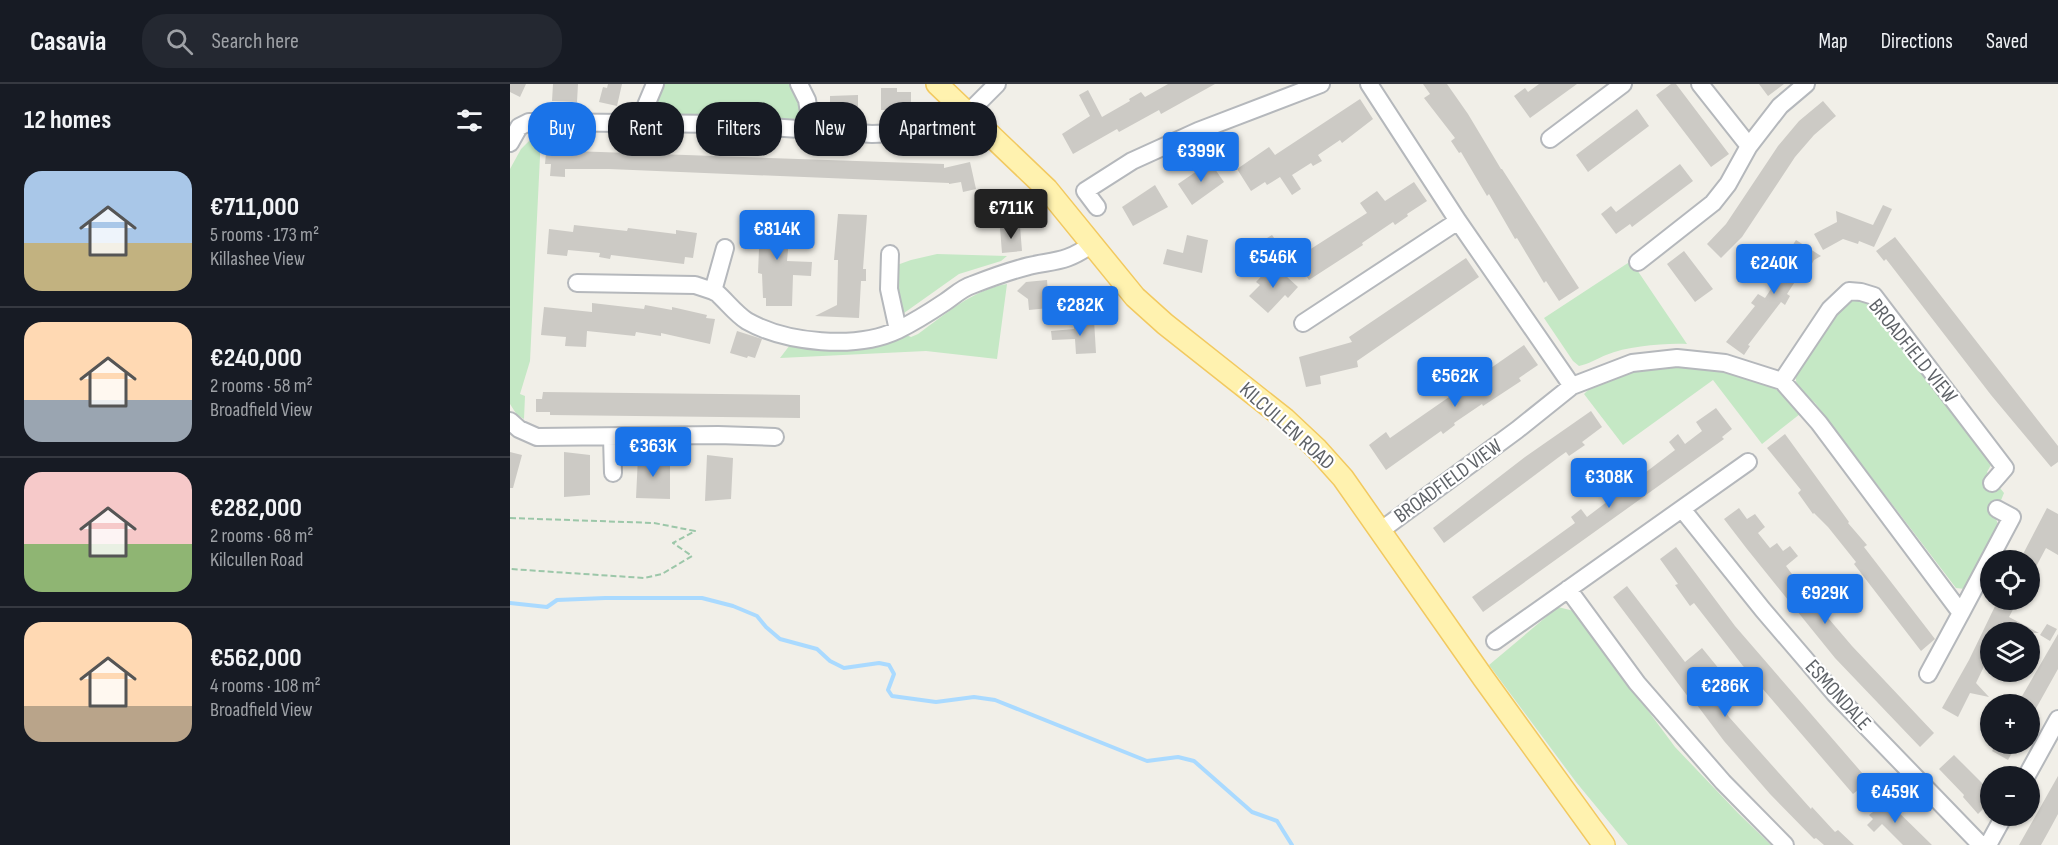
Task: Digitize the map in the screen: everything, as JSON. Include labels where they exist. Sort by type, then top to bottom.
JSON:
[{"type":"main road","name":"KILCULLEN ROAD","points":[[937,84],[956,102]]},
{"type":"main road","name":"KILCULLEN ROAD","points":[[997,141],[1047,189],[1135,297],[1165,324],[1285,419],[1343,478],[1604,845]]},
{"type":"street","points":[[647,102],[655,84]]},
{"type":"street","points":[[799,84],[807,102]]},
{"type":"street","points":[[979,102],[997,84]]},
{"type":"street","points":[[1097,207],[1085,191],[1132,161],[1198,131],[1321,84]]},
{"type":"street","points":[[1369,84],[1458,221],[1572,386]]},
{"type":"street","points":[[1550,139],[1623,84]]},
{"type":"street","points":[[1700,84],[1749,146]]},
{"type":"street","points":[[1638,262],[1713,203],[1728,184],[1749,146],[1780,105],[1806,84]]},
{"type":"street","points":[[510,143],[514,123],[608,122]]},
{"type":"street","points":[[684,123],[794,129]]},
{"type":"street","points":[[1304,323],[1458,221]]},
{"type":"street","points":[[577,283],[695,285],[717,293],[744,319],[759,327],[789,337],[824,341],[856,340],[881,336],[898,330],[945,302],[966,286],[1027,267],[1063,261],[1079,254],[1092,244]]},
{"type":"street","points":[[712,291],[725,248]]},
{"type":"street","points":[[890,254],[889,289],[898,330]]},
{"type":"street","name":"BROADFIELD VIEW","points":[[1380,531],[1517,430],[1572,386],[1632,363],[1677,358],[1725,363],[1782,381],[1830,309],[1849,291],[1861,291],[1874,296],[2005,468],[1992,483]]},
{"type":"street","points":[[1782,381],[1819,423],[1961,613]]},
{"type":"street","points":[[510,421],[519,429],[537,436],[776,437]]},
{"type":"street","points":[[612,437],[613,473]]},
{"type":"street","points":[[1495,641],[1748,462]]},
{"type":"street","name":"ESMONDALE","points":[[1682,509],[1763,610],[1835,694],[1981,845]]},
{"type":"street","points":[[1928,674],[2012,517],[1997,509]]},
{"type":"street","points":[[1568,589],[1637,683],[1723,782],[1785,845]]},
{"type":"street","points":[[2032,766],[2058,719]]},
{"type":"street","points":[[1988,845],[1998,826]]},
{"type":"path","points":[[510,518],[654,523],[695,531],[673,543],[692,556],[662,574],[644,578],[510,569]]},
{"type":"green space","points":[[664,84],[792,84],[800,102],[794,102],[794,123],[782,122],[782,102],[696,102],[696,119],[684,118],[684,102],[653,102]]},
{"type":"green space","points":[[528,142],[528,156],[540,156],[530,361],[520,394],[525,396],[524,419],[517,415],[510,404],[510,169],[521,149]]},
{"type":"green space","points":[[937,254],[1007,256],[1001,261],[959,274],[904,313],[896,306],[897,265]]},
{"type":"green space","points":[[1631,261],[1687,344],[1625,349],[1579,366],[1573,361],[1544,318]]},
{"type":"green space","points":[[1007,284],[997,359],[926,351],[780,358],[793,341],[904,334],[911,337],[971,297]]},
{"type":"green space","points":[[1849,298],[1868,300],[1995,458],[1987,472],[2004,493],[1995,515],[2000,532],[1989,550],[1980,550],[1980,565],[1965,589],[1956,588],[1815,403],[1797,388],[1795,372]]},
{"type":"green space","points":[[1676,364],[1716,368],[1754,378],[1777,390],[1800,414],[1762,444],[1713,380],[1623,445],[1584,394],[1589,389],[1635,369]]},
{"type":"green space","points":[[1558,607],[1574,611],[1675,747],[1771,845],[1628,845],[1576,782],[1489,665]]},
{"type":"building","points":[[510,84],[526,84],[520,97],[510,92]]},
{"type":"building","points":[[553,84],[578,84],[577,102],[552,101]]},
{"type":"building","points":[[608,84],[622,84],[618,102],[608,102],[608,104],[599,102],[603,87],[607,88]]},
{"type":"building","points":[[1168,84],[1215,84],[1161,114],[1159,110],[1119,132],[1117,129],[1073,154],[1062,134],[1090,116],[1079,95],[1088,90],[1102,117],[1141,92],[1145,97]]},
{"type":"building","points":[[1423,84],[1447,84],[1579,288],[1559,301],[1546,281],[1544,283],[1489,194],[1487,196],[1461,152],[1459,153],[1451,141],[1455,138],[1424,98],[1430,94]]},
{"type":"building","points":[[1539,84],[1577,84],[1530,118],[1514,96],[1525,88],[1528,92]]},
{"type":"building","points":[[1671,84],[1676,84],[1729,154],[1711,167],[1656,95]]},
{"type":"building","points":[[1759,84],[1784,84],[1768,96]]},
{"type":"building","points":[[881,88],[897,88],[897,92],[911,92],[911,102],[881,102]]},
{"type":"building","points":[[858,95],[858,102],[830,102],[830,96]]},
{"type":"building","points":[[1360,99],[1373,119],[1342,143],[1340,140],[1318,155],[1322,161],[1313,166],[1311,163],[1292,175],[1301,189],[1292,195],[1280,177],[1267,185],[1265,182],[1251,191],[1237,169],[1269,147],[1275,155]]},
{"type":"building","points":[[1823,101],[1836,116],[1814,135],[1795,157],[1742,237],[1721,258],[1707,244],[1726,224],[1778,146],[1799,121]]},
{"type":"building","points":[[1637,109],[1649,126],[1588,172],[1576,155]]},
{"type":"building","points":[[596,152],[608,152],[608,156],[684,155],[944,164],[944,168],[970,162],[976,189],[963,192],[961,182],[949,184],[609,169],[565,169],[565,177],[550,176],[551,164],[545,164],[546,156],[596,156]]},
{"type":"building","points":[[1210,162],[1224,182],[1192,205],[1178,184]]},
{"type":"building","points":[[1680,164],[1693,181],[1632,227],[1630,224],[1616,234],[1601,214],[1611,206],[1616,212]]},
{"type":"building","points":[[1414,182],[1427,201],[1395,225],[1393,222],[1362,243],[1363,245],[1309,280],[1295,259],[1367,213],[1360,203],[1377,191],[1385,201]]},
{"type":"building","points":[[1155,185],[1168,207],[1133,226],[1122,207]]},
{"type":"building","points":[[1883,205],[1892,209],[1874,247],[1859,241],[1858,244],[1843,239],[1823,250],[1814,234],[1837,222],[1836,211],[1873,225]]},
{"type":"building","points":[[757,213],[787,215],[785,239],[789,239],[787,261],[812,262],[811,276],[793,275],[792,306],[766,306],[766,298],[763,298],[762,274],[758,273],[760,225],[756,225]]},
{"type":"building","points":[[838,214],[867,215],[863,269],[866,269],[866,281],[861,281],[859,318],[815,316],[837,305],[838,260],[834,260]]},
{"type":"building","points":[[574,225],[627,231],[628,228],[676,234],[676,230],[697,233],[693,258],[685,257],[684,264],[611,255],[610,259],[599,257],[600,253],[568,250],[567,256],[547,254],[549,229],[573,232]]},
{"type":"building","points":[[1020,226],[1022,251],[1002,253],[1000,228]]},
{"type":"building","points":[[1187,235],[1208,240],[1202,273],[1163,264],[1167,249],[1183,253]]},
{"type":"building","points":[[1272,235],[1281,248],[1271,255],[1262,241]]},
{"type":"building","points":[[1895,237],[2058,446],[2058,462],[2051,467],[1991,395],[1886,259],[1884,261],[1876,251]]},
{"type":"building","points":[[1796,240],[1821,256],[1814,260],[1803,280],[1798,277],[1787,294],[1790,296],[1785,305],[1781,302],[1748,345],[1750,346],[1744,355],[1726,342],[1755,306],[1751,303],[1758,294],[1765,298],[1781,274],[1776,271]]},
{"type":"building","points":[[1684,251],[1713,289],[1695,302],[1667,264]]},
{"type":"building","points":[[1466,258],[1479,277],[1357,361],[1358,367],[1320,376],[1321,384],[1306,387],[1299,357],[1352,342],[1349,337]]},
{"type":"building","points":[[1273,264],[1298,287],[1288,298],[1285,295],[1268,313],[1249,296],[1260,285],[1256,282]]},
{"type":"building","points":[[1047,280],[1049,308],[1029,310],[1028,299],[1017,291],[1026,282]]},
{"type":"building","points":[[592,303],[644,309],[645,305],[672,310],[672,307],[707,315],[706,318],[715,319],[710,344],[661,333],[661,336],[636,332],[635,336],[587,331],[586,347],[565,346],[566,337],[541,335],[544,307],[592,312]]},
{"type":"building","points":[[1094,320],[1096,353],[1076,354],[1075,339],[1052,340],[1051,331],[1074,329],[1074,322]]},
{"type":"building","points":[[737,331],[762,339],[755,358],[730,353]]},
{"type":"building","points":[[1524,345],[1538,365],[1519,378],[1521,381],[1454,423],[1455,425],[1443,434],[1441,431],[1386,470],[1369,445],[1386,432],[1390,438]]},
{"type":"building","points":[[543,392],[800,395],[800,418],[550,415],[550,412],[536,412],[536,399],[542,399]]},
{"type":"building","points":[[1716,408],[1732,429],[1722,437],[1724,439],[1483,612],[1472,597],[1575,523],[1571,517],[1581,509],[1587,517],[1675,450],[1669,442],[1678,434],[1685,444],[1702,431],[1696,422]]},
{"type":"building","points":[[1591,411],[1602,427],[1582,442],[1585,445],[1569,456],[1566,452],[1444,543],[1433,528],[1525,457]]},
{"type":"building","points":[[1785,434],[1848,523],[1867,545],[1864,547],[1935,639],[1921,651],[1854,564],[1856,562],[1828,527],[1813,514],[1798,493],[1801,490],[1767,448]]},
{"type":"building","points":[[510,452],[522,455],[513,488],[510,488]]},
{"type":"building","points":[[564,452],[590,455],[590,495],[564,497]]},
{"type":"building","points":[[707,455],[733,458],[731,499],[705,501]]},
{"type":"building","points":[[638,457],[670,458],[670,499],[636,498]]},
{"type":"building","points":[[1739,508],[1747,519],[1755,514],[1765,527],[1758,533],[1770,548],[1777,543],[1783,551],[1790,546],[1798,556],[1786,566],[1800,585],[1852,646],[1934,733],[1920,747],[1835,658],[1724,519]]},
{"type":"building","points":[[2047,508],[2058,514],[2058,555],[2046,548],[2040,559],[2040,550],[2025,550]]},
{"type":"building","points":[[1676,547],[1735,626],[1869,781],[1853,794],[1743,666],[1694,603],[1690,606],[1660,559]]},
{"type":"building","points":[[1627,586],[1685,662],[1702,648],[1733,686],[1717,698],[1729,717],[1811,809],[1812,807],[1835,832],[1838,830],[1854,845],[1824,845],[1816,838],[1814,839],[1770,794],[1724,741],[1694,701],[1692,702],[1613,597]]},
{"type":"building","points":[[1993,610],[2013,610],[2009,617],[2018,622],[1987,622]]},
{"type":"building","points":[[2047,624],[2057,629],[2050,641],[2040,635]]},
{"type":"building","points":[[2058,634],[2058,669],[2040,701],[2040,694],[2023,694],[2030,682],[2040,682],[2040,665]]},
{"type":"building","points":[[1980,637],[1980,675],[1976,683],[1986,694],[1970,693],[1958,717],[1942,708]]},
{"type":"building","points":[[1997,754],[2011,754],[2008,760]]},
{"type":"building","points":[[1954,755],[1980,781],[1980,812],[1978,814],[1963,797],[1964,795],[1939,769]]},
{"type":"building","points":[[2058,776],[2058,814],[2041,845],[2019,845],[2030,826],[2040,826],[2040,808]]},
{"type":"building","points":[[1879,796],[1883,801],[1885,799],[1932,845],[1903,845],[1882,824],[1874,832],[1867,825],[1873,819],[1869,815],[1873,812],[1868,807]]},
{"type":"waterway","points":[[510,603],[547,607],[557,600],[702,598],[733,606],[757,616],[780,639],[817,649],[830,661],[844,668],[879,663],[889,665],[894,674],[888,690],[892,696],[936,702],[974,697],[995,700],[1147,761],[1178,757],[1194,761],[1252,812],[1277,821],[1292,845]]}]
